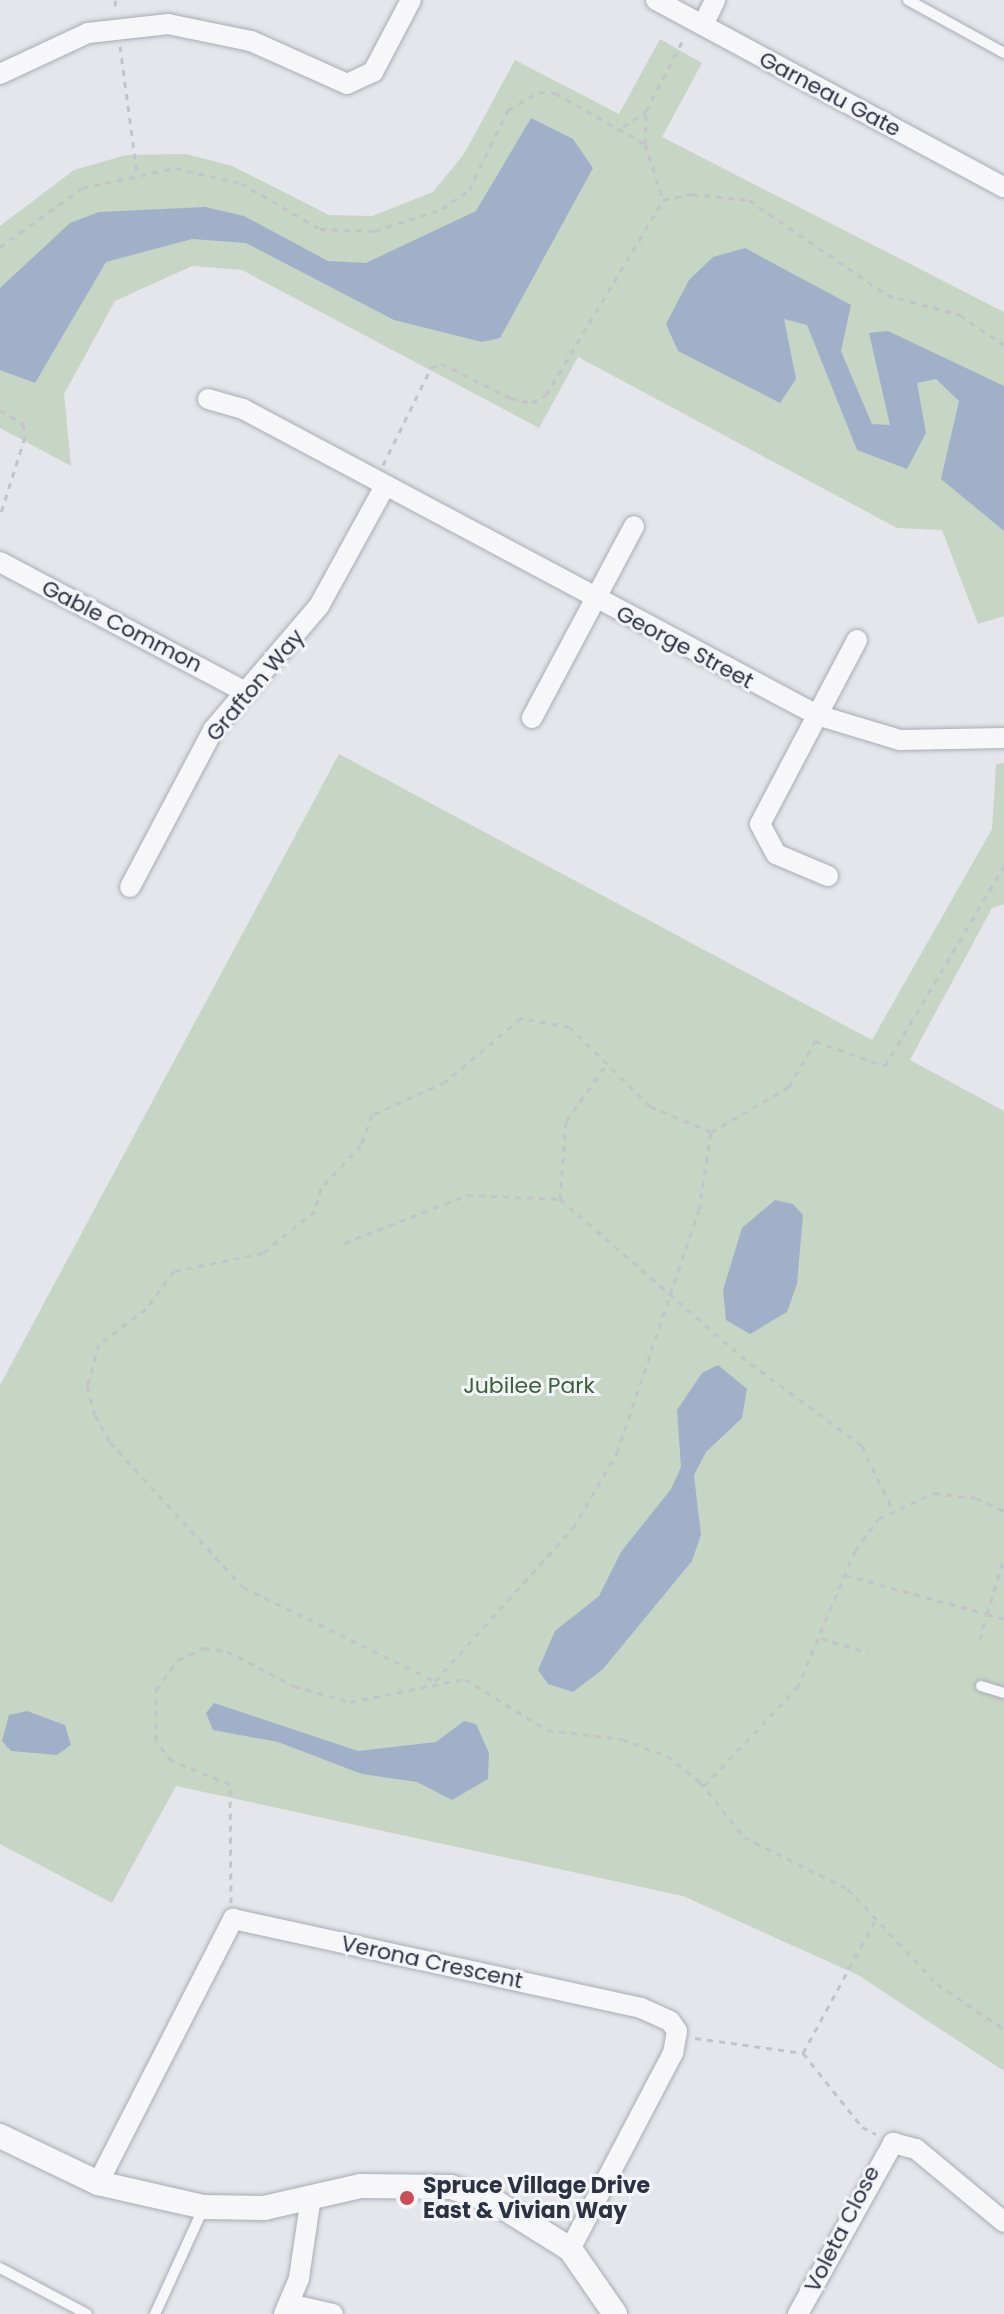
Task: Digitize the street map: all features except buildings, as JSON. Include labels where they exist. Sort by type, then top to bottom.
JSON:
[{"type":"street","points":[[0,74],[53,45],[118,26],[208,29],[347,84],[373,72],[411,0]]},
{"type":"street","name":"Garneau Gate","points":[[656,0],[1004,187]]},
{"type":"street","points":[[694,20],[715,0]]},
{"type":"street","name":"George Street","points":[[208,399],[243,409],[383,477],[595,600],[817,715],[900,740],[1004,738]]},
{"type":"street","name":"Grafton Way","points":[[130,887],[205,744],[244,691],[319,606],[383,477]]},
{"type":"street","points":[[532,718],[634,526]]},
{"type":"street","name":"Gable Common","points":[[0,562],[244,691]]},
{"type":"street","points":[[828,876],[776,854],[759,833],[857,640]]},
{"type":"street","points":[[98,2183],[233,1919]]},
{"type":"street","name":"Verona Crescent","points":[[233,1919],[641,2008],[677,2031]]},
{"type":"street","points":[[570,2249],[673,2053],[677,2031]]},
{"type":"street","points":[[0,2136],[98,2183],[204,2207],[264,2208],[361,2186],[451,2187],[509,2209],[570,2249],[615,2314]]},
{"type":"street","name":"Voleta Close","points":[[798,2314],[893,2143],[916,2149],[1004,2222]]},
{"type":"street","points":[[311,2197],[287,2309],[333,2314]]},
{"type":"lane","points":[[908,0],[1004,53]]},
{"type":"lane","points":[[981,1686],[1004,1693]]},
{"type":"lane","points":[[155,2314],[204,2207]]},
{"type":"lane","points":[[0,2268],[87,2314]]},
{"type":"path","points":[[115,0],[137,173]]},
{"type":"path","points":[[623,127],[646,111],[694,20]]},
{"type":"path","points":[[0,247],[55,201],[137,173],[210,171],[320,229],[349,234],[457,200],[482,170],[518,99],[555,93],[623,127],[645,144]]},
{"type":"path","points":[[646,111],[645,144],[663,200]]},
{"type":"path","points":[[383,477],[431,368],[441,363],[510,398],[532,403],[546,395],[663,200],[707,191],[749,200],[887,295],[960,315],[1004,345]]},
{"type":"path","points":[[0,410],[23,424],[25,437],[0,516]]},
{"type":"path","points":[[711,1132],[789,1087],[815,1041],[885,1066],[1004,866]]},
{"type":"path","points":[[435,1681],[243,1587],[110,1442],[87,1386],[89,1366],[99,1344],[146,1309],[174,1271],[255,1258],[312,1215],[321,1188],[361,1145],[372,1115],[445,1082],[521,1018],[570,1027],[662,1114],[711,1132]]},
{"type":"path","points":[[560,1199],[566,1121],[608,1064]]},
{"type":"path","points":[[435,1681],[543,1564],[598,1488],[633,1411],[669,1293],[699,1210],[711,1132]]},
{"type":"path","points":[[344,1243],[467,1195],[560,1199],[669,1293],[862,1446],[892,1509]]},
{"type":"path","points":[[704,1786],[782,1710],[821,1638],[864,1535],[892,1509],[934,1493],[976,1498],[1004,1511]]},
{"type":"path","points":[[980,1640],[1004,1557]]},
{"type":"path","points":[[845,1575],[1004,1619]]},
{"type":"path","points":[[821,1638],[869,1653]]},
{"type":"path","points":[[233,1919],[230,1784],[172,1761],[156,1741],[156,1690],[178,1660],[204,1648],[227,1651],[294,1686],[350,1702],[435,1681],[479,1684],[557,1734],[638,1743],[704,1786],[744,1837],[836,1881],[937,1984],[1004,2029]]},
{"type":"path","points":[[803,2053],[875,1921]]},
{"type":"path","points":[[677,2031],[722,2046],[803,2053],[862,2127],[893,2143]]},
{"type":"green space","points":[[660,39],[702,63],[662,137],[1004,312],[1004,616],[978,624],[942,530],[897,528],[578,357],[539,428],[242,270],[192,266],[115,301],[64,394],[71,466],[0,428],[0,226],[74,170],[126,155],[186,154],[232,166],[329,215],[372,216],[433,192],[464,154],[515,60],[619,114]]},
{"type":"green space","name":"Jubilee Park","points":[[339,754],[872,1040],[992,829],[996,764],[1004,763],[1004,904],[992,908],[910,1060],[1004,1111],[1004,2071],[858,1975],[683,1896],[176,1786],[112,1903],[0,1844],[0,1385]]},
{"type":"water","points":[[531,118],[573,139],[593,168],[500,338],[482,342],[394,320],[246,243],[192,239],[106,262],[35,383],[0,370],[0,288],[70,223],[99,212],[205,207],[244,216],[328,261],[366,263],[476,211]]},
{"type":"water","points":[[745,248],[851,305],[841,351],[872,424],[890,425],[869,333],[888,331],[1004,386],[1004,531],[941,479],[959,401],[936,379],[917,383],[926,433],[907,469],[857,450],[807,325],[784,319],[796,379],[780,403],[678,351],[666,324],[689,280],[713,257]]},
{"type":"water","points":[[775,1200],[793,1204],[803,1215],[797,1284],[787,1312],[750,1334],[726,1320],[723,1290],[742,1228]]},
{"type":"water","points":[[718,1365],[747,1389],[742,1418],[706,1452],[694,1475],[701,1535],[692,1561],[603,1669],[573,1692],[548,1684],[538,1670],[555,1631],[599,1596],[621,1552],[671,1489],[681,1467],[677,1410],[702,1373]]},
{"type":"water","points":[[214,1703],[358,1751],[436,1742],[464,1721],[476,1724],[489,1753],[488,1779],[452,1800],[417,1782],[362,1774],[278,1742],[213,1730],[206,1713]]},
{"type":"water","points":[[27,1711],[65,1725],[71,1745],[57,1755],[11,1751],[2,1741],[9,1715]]},
{"type":"place","name":"Spruce Village Drive East & Vivian Way","points":[[407,2198]]}]
